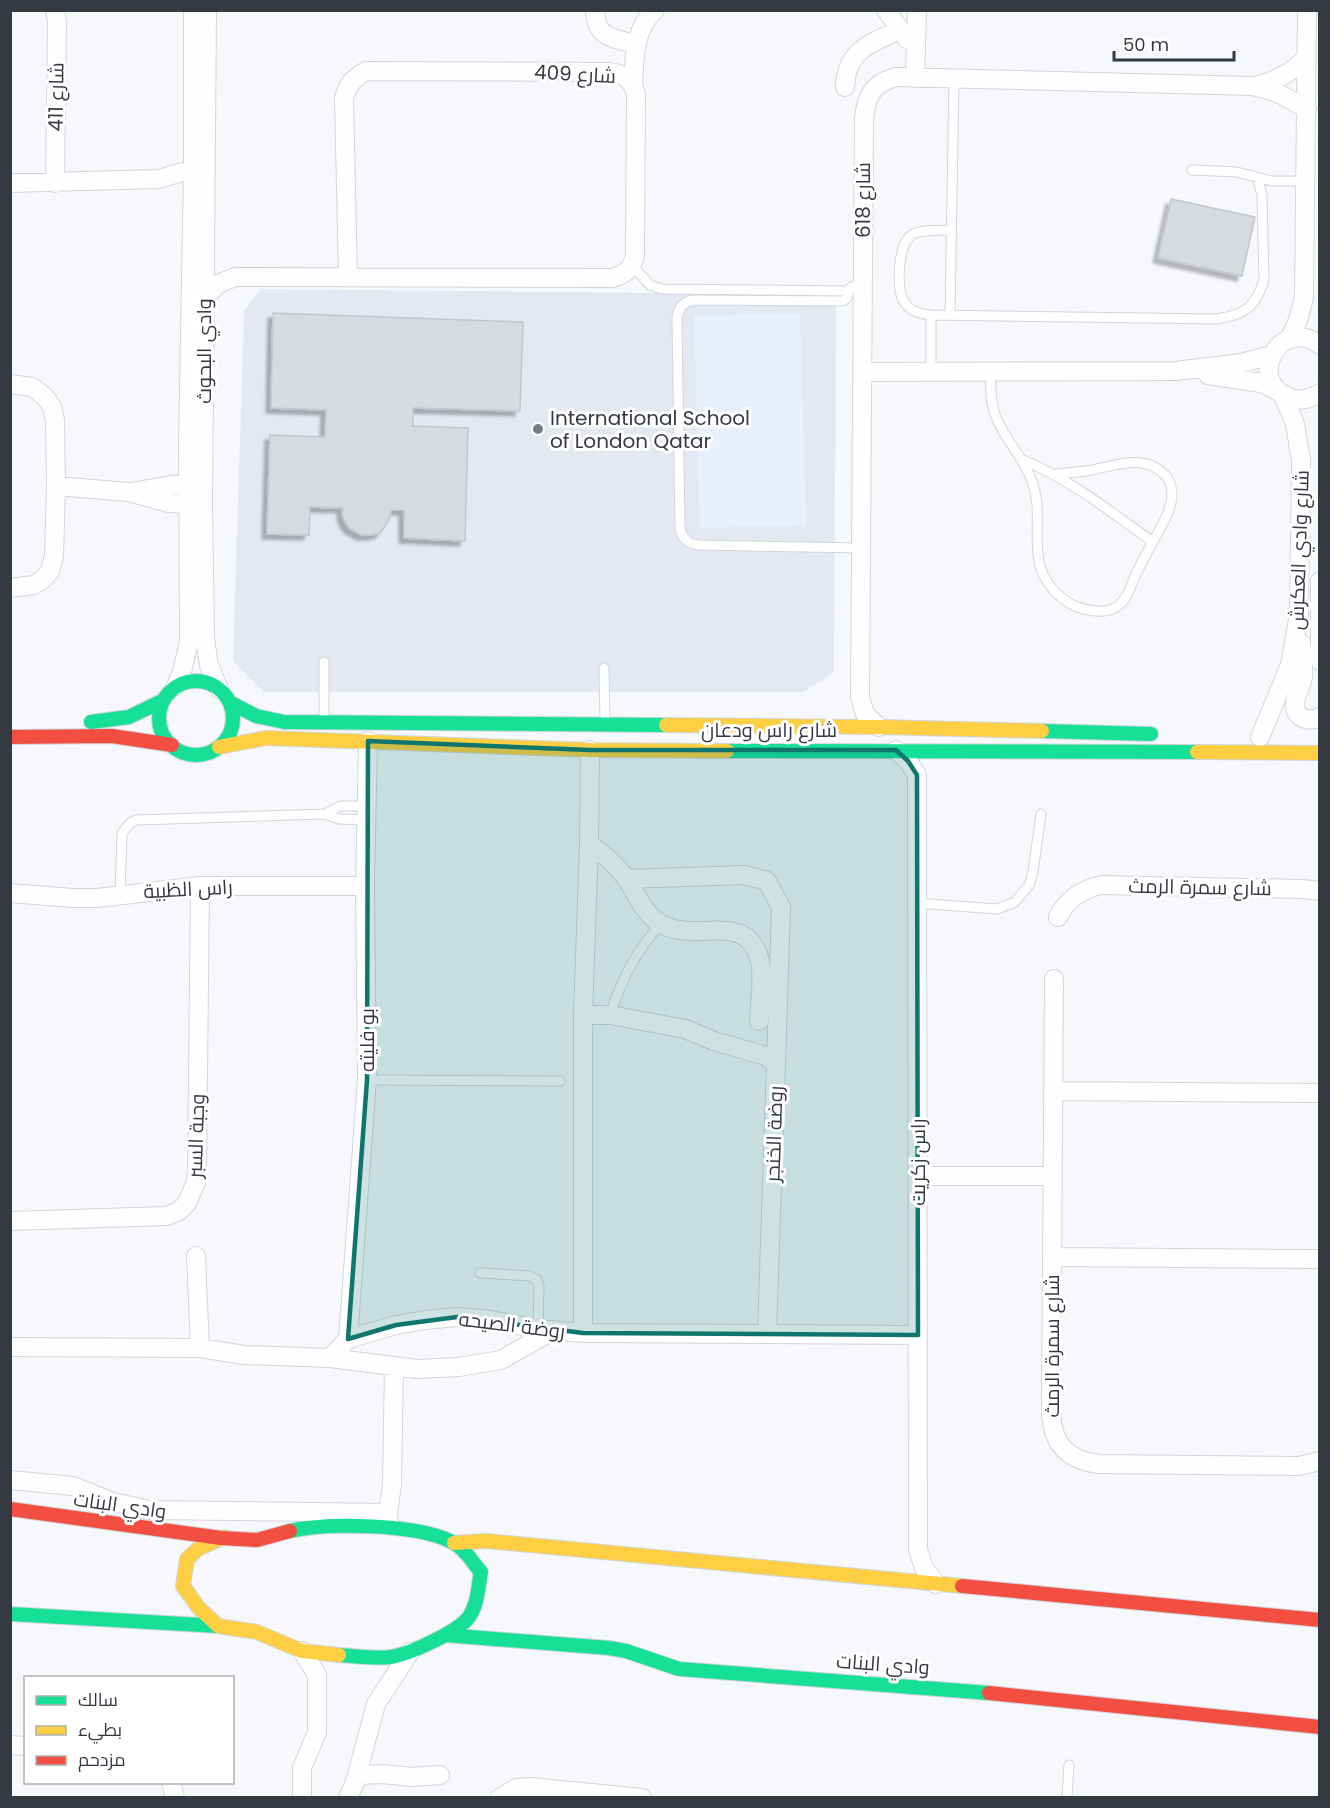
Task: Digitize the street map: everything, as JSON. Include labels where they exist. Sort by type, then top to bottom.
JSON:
[{"type":"street","name":"شارع 411","points":[[55,10],[57,21],[55,183]]},
{"type":"street","name":"وادي البحوث","points":[[193,10],[200,169],[196,484]]},
{"type":"street","name":"وادي البحوث","points":[[200,169],[207,10]]},
{"type":"street","points":[[596,10],[597,25],[604,34],[636,44]]},
{"type":"street","points":[[633,86],[636,44],[644,23],[655,10]]},
{"type":"street","points":[[886,10],[915,50]]},
{"type":"street","points":[[915,78],[917,10]]},
{"type":"street","points":[[1290,339],[1304,298],[1307,10]]},
{"type":"street","points":[[845,87],[847,70],[855,56],[870,43],[900,30]]},
{"type":"street","name":"شارع 618","points":[[1253,86],[1282,76],[1306,58]]},
{"type":"street","name":"شارع 409","points":[[348,277],[344,98],[349,84],[366,71],[608,72],[624,75],[636,94],[635,255],[632,265]]},
{"type":"street","name":"شارع 618","points":[[879,727],[865,714],[860,697],[862,372],[856,287],[864,110],[871,93],[880,82],[896,77],[1253,86],[1276,92],[1307,109]]},
{"type":"street","points":[[10,183],[159,179],[200,169]]},
{"type":"street","points":[[159,179],[200,191]]},
{"type":"street","name":"وادي البحوث","points":[[176,686],[189,641],[205,297],[205,258],[200,191]]},
{"type":"street","points":[[205,258],[219,270],[235,277]]},
{"type":"street","points":[[205,297],[218,284],[235,277],[612,278],[626,273],[632,265]]},
{"type":"street","points":[[862,372],[1176,371],[1242,363],[1272,355],[1282,343],[1290,339],[1308,339],[1320,345]]},
{"type":"street","name":"شارع وادي العكرش","points":[[1260,737],[1290,665],[1299,614],[1301,460],[1295,424],[1281,393],[1270,379],[1272,355]]},
{"type":"street","points":[[1176,371],[1261,383],[1300,400],[1309,399],[1320,393]]},
{"type":"street","points":[[10,384],[32,387],[52,407],[56,420],[54,556],[50,570],[43,579],[34,585],[10,588]]},
{"type":"street","points":[[129,492],[154,487],[196,484]]},
{"type":"street","points":[[56,486],[129,492],[159,501],[195,505]]},
{"type":"street","name":"وادي البحوث","points":[[195,505],[205,639],[209,664],[225,696]]},
{"type":"street","name":"شارع وادي العكرش","points":[[1320,581],[1320,661]]},
{"type":"street","points":[[1299,614],[1302,679],[1294,705],[1302,718],[1312,720],[1320,717]]},
{"type":"street","points":[[203,681],[225,696],[233,711],[232,727],[230,735],[219,747],[200,755],[180,751],[162,732],[161,708],[164,700],[176,686],[184,682],[203,681]]},
{"type":"street","name":"شارع راس ودعان","points":[[225,696],[243,710],[270,720],[284,722],[842,726],[1164,735]]},
{"type":"street","name":"شارع 618","points":[[842,726],[853,716],[860,697]]},
{"type":"street","points":[[81,722],[104,722],[129,717],[164,700]]},
{"type":"street","points":[[10,737],[117,736],[172,745]]},
{"type":"street","name":"شارع راس ودعان","points":[[219,747],[266,738],[590,750],[1320,753]]},
{"type":"street","name":"بو فليته","points":[[348,1339],[367,1080],[365,886],[368,741]]},
{"type":"street","points":[[584,1333],[583,1015],[590,750]]},
{"type":"street","points":[[896,750],[908,761],[917,775],[935,750]]},
{"type":"street","name":"راس زكريت","points":[[917,775],[918,1549],[924,1568],[936,1584]]},
{"type":"street","points":[[589,844],[609,858],[651,917],[661,924],[684,931],[734,932],[744,936],[752,943],[761,962],[759,1021]]},
{"type":"street","points":[[626,879],[744,875],[767,881],[781,906],[776,1064]]},
{"type":"street","name":"شارع سمرة الرمث","points":[[1058,917],[1079,892],[1102,885],[1320,891]]},
{"type":"street","name":"راس الظبية","points":[[10,893],[72,898],[200,886],[365,886]]},
{"type":"street","name":"وجبة السبر","points":[[10,1221],[154,1217],[179,1211],[187,1203],[196,1182],[200,886]]},
{"type":"street","name":"شارع سمرة الرمث","points":[[1054,980],[1052,1427],[1056,1439],[1074,1457],[1098,1464],[1299,1466],[1320,1461]]},
{"type":"street","name":"روضة الخنجر","points":[[583,1015],[610,1015],[685,1029],[714,1041],[766,1056],[776,1064],[768,1334]]},
{"type":"street","points":[[1053,1091],[1320,1093]]},
{"type":"street","points":[[918,1176],[1052,1176]]},
{"type":"street","points":[[196,1256],[200,1348]]},
{"type":"street","points":[[1052,1257],[1320,1259]]},
{"type":"street","name":"روضة الصيحه","points":[[330,1358],[348,1339],[396,1324],[457,1317],[490,1320],[545,1330],[584,1333],[918,1335]]},
{"type":"street","points":[[10,1347],[200,1348],[244,1355],[330,1358],[417,1369],[459,1367],[501,1360],[545,1330]]},
{"type":"street","points":[[10,1480],[73,1486],[113,1502],[149,1510],[389,1521],[392,1484],[394,1366]]},
{"type":"street","name":"وادي البنات","points":[[10,1509],[187,1535],[254,1540],[291,1530],[389,1521],[454,1543]]},
{"type":"street","points":[[218,1626],[198,1607],[183,1586],[187,1559],[198,1549],[224,1537]]},
{"type":"street","points":[[454,1543],[486,1541],[1320,1620]]},
{"type":"street","points":[[10,1614],[218,1626],[257,1632],[302,1651],[390,1657],[410,1652],[445,1635],[468,1618],[476,1601],[481,1572],[454,1543]]},
{"type":"street","points":[[894,1580],[910,1563],[918,1549]]},
{"type":"street","name":"وادي البنات","points":[[445,1635],[609,1648],[626,1651],[679,1669],[927,1687],[1320,1728]]},
{"type":"street","points":[[302,1651],[317,1675],[317,1732],[302,1768],[302,1797]]},
{"type":"street","points":[[351,1790],[376,1704],[410,1652]]},
{"type":"street","points":[[351,1790],[360,1775],[412,1777],[440,1775]]},
{"type":"street","points":[[500,1797],[516,1788],[530,1787],[642,1797]]},
{"type":"lane","points":[[950,315],[954,78]]},
{"type":"lane","points":[[1192,170],[1237,172],[1258,179],[1304,181]]},
{"type":"lane","points":[[951,230],[914,234],[901,250],[900,291],[902,300],[914,312],[931,315],[1216,319],[1236,316],[1252,304],[1262,288],[1264,279],[1262,196],[1258,179]]},
{"type":"lane","points":[[632,265],[645,281],[656,288],[856,287]]},
{"type":"lane","points":[[856,287],[843,301],[693,300],[683,303],[679,308],[677,318],[680,529],[687,541],[693,544],[861,548]]},
{"type":"lane","points":[[931,315],[931,372]]},
{"type":"lane","points":[[990,372],[991,402],[996,418],[1023,460],[1037,499],[1040,564],[1043,575],[1051,586],[1070,603],[1082,608],[1111,610],[1119,605],[1128,594],[1172,503],[1172,489],[1168,478],[1158,468],[1134,462],[1055,474]]},
{"type":"lane","points":[[1023,460],[1055,474],[1153,542]]},
{"type":"lane","points":[[324,662],[324,723]]},
{"type":"lane","points":[[604,668],[606,725]]},
{"type":"lane","points":[[325,814],[340,806],[366,813]]},
{"type":"lane","points":[[120,894],[122,833],[130,823],[136,820],[325,814],[339,819],[366,813]]},
{"type":"lane","points":[[916,903],[997,909],[1015,902],[1029,885],[1033,872],[1041,814]]},
{"type":"lane","points":[[610,1015],[618,991],[636,954],[661,924]]},
{"type":"lane","points":[[367,1080],[560,1081]]},
{"type":"lane","points":[[480,1273],[530,1276],[537,1280],[545,1330]]},
{"type":"lane","points":[[1067,1797],[1069,1765]]},
{"type":"highlighted area","points":[[368,741],[590,750],[896,750],[908,761],[917,775],[918,1335],[583,1333],[457,1317],[396,1325],[348,1339],[367,1080]]},
{"type":"shaded area","name":"International School of London Qatar","points":[[261,289],[836,295],[834,672],[804,692],[264,692],[233,661],[244,311]]},
{"type":"shaded area","points":[[800,313],[806,525],[700,528],[694,316]]},
{"type":"building","points":[[1171,199],[1255,217],[1242,276],[1158,258]]},
{"type":"building","points":[[273,313],[523,322],[520,411],[413,408],[413,426],[468,428],[465,541],[404,538],[404,510],[391,510],[389,520],[380,533],[362,535],[350,529],[345,522],[342,515],[343,508],[310,507],[309,535],[267,534],[270,435],[325,437],[326,410],[271,408]]},
{"type":"traffic: fast","points":[[196,681],[217,687],[227,697],[233,718],[227,739],[217,749],[196,755],[175,749],[165,739],[159,718],[165,697],[175,687],[196,681]]},
{"type":"traffic: fast","points":[[91,722],[129,717],[164,700]]},
{"type":"traffic: fast","points":[[231,703],[256,716],[284,722],[666,725]]},
{"type":"traffic: fast","points":[[1042,731],[1151,734]]},
{"type":"traffic: fast","points":[[727,751],[1197,752]]},
{"type":"traffic: fast","points":[[290,1531],[326,1526],[372,1526],[417,1531],[437,1536],[457,1545],[465,1551],[481,1572],[472,1612],[455,1629],[421,1647],[391,1657],[339,1655]]},
{"type":"traffic: fast","points":[[10,1614],[218,1626]]},
{"type":"traffic: fast","points":[[445,1635],[609,1648],[626,1651],[679,1669],[989,1693]]},
{"type":"traffic: slow","points":[[666,725],[1042,731]]},
{"type":"traffic: slow","points":[[219,747],[266,738],[590,750],[727,751]]},
{"type":"traffic: slow","points":[[1197,752],[1320,753]]},
{"type":"traffic: slow","points":[[224,1537],[198,1549],[187,1559],[183,1586],[198,1607],[218,1626],[257,1632],[302,1651],[339,1655]]},
{"type":"traffic: slow","points":[[454,1543],[486,1541],[962,1586]]},
{"type":"traffic: jam","points":[[10,737],[112,736],[172,745]]},
{"type":"traffic: jam","points":[[10,1509],[221,1538],[257,1540],[290,1531]]},
{"type":"traffic: jam","points":[[962,1586],[1320,1620]]},
{"type":"traffic: jam","points":[[989,1693],[1320,1727]]},
{"type":"place","name":"International School of London Qatar","points":[[538,429]]}]
